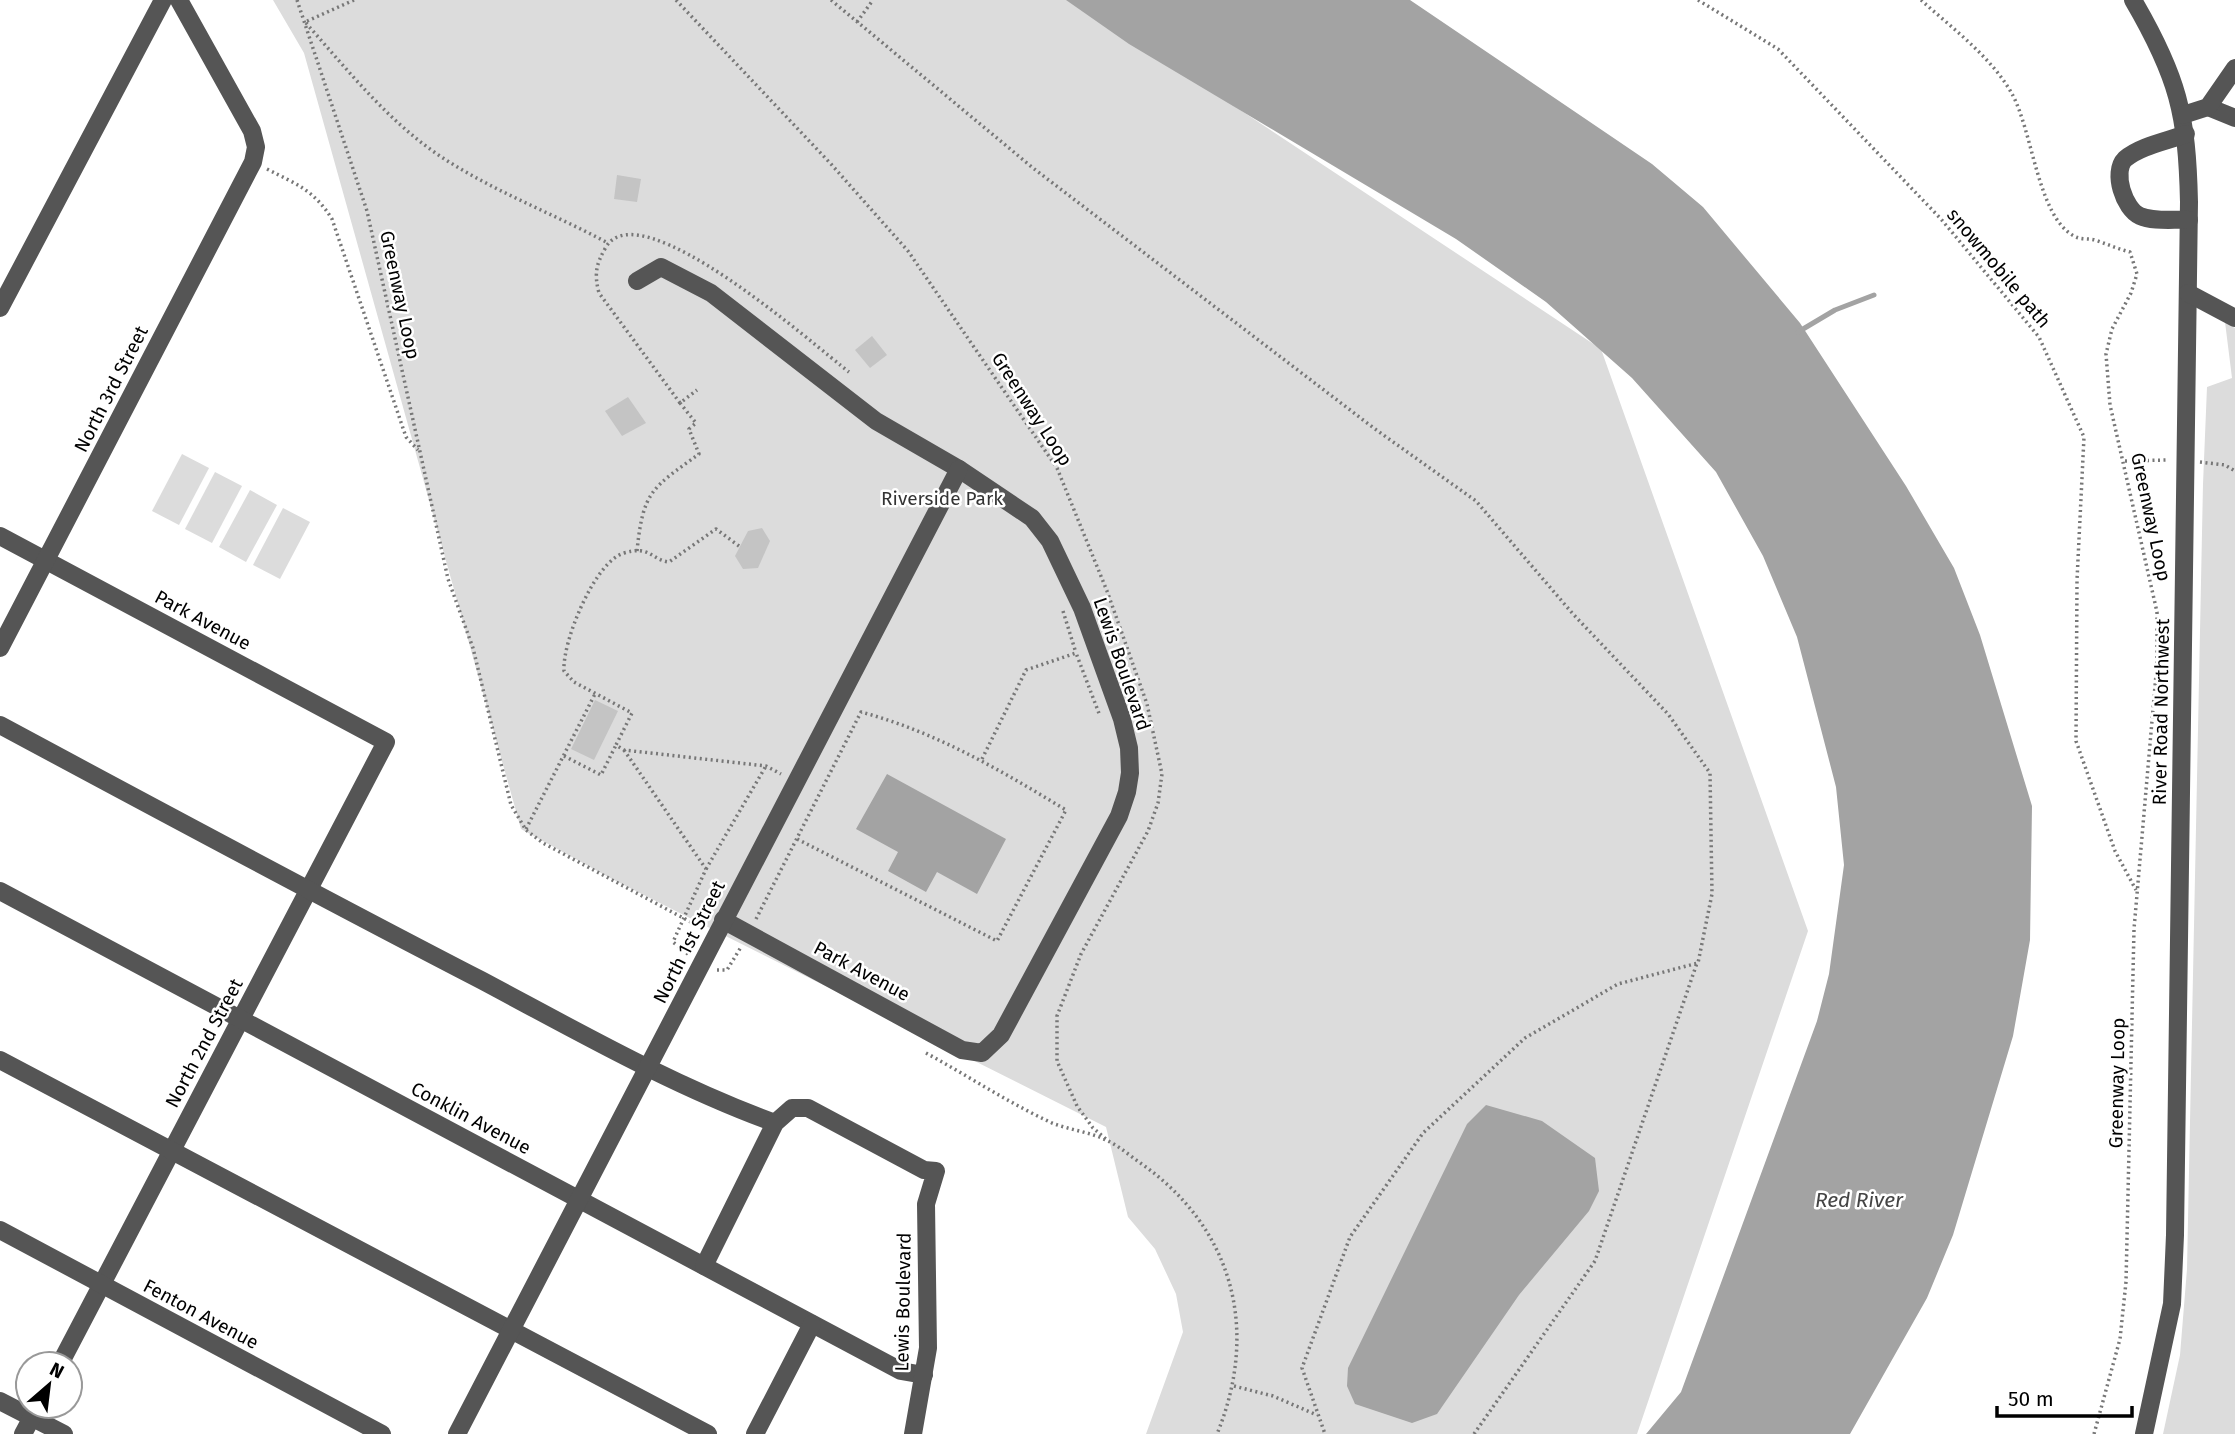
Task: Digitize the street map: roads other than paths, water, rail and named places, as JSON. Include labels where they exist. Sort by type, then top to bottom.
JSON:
[{"type":"street","points":[[0,309],[163,0]]},
{"type":"street","name":"North 3rd Street","points":[[0,648],[254,154],[252,131],[179,0]]},
{"type":"street","name":"River Road Northwest","points":[[2133,0],[2173,78],[2183,115],[2189,220],[2175,1235],[2172,1304],[2144,1434]]},
{"type":"street","points":[[2183,115],[2208,107],[2235,68]]},
{"type":"street","points":[[2208,107],[2235,118]]},
{"type":"street","points":[[2186,134],[2135,152],[2120,165],[2118,178],[2133,211],[2140,216],[2189,220]]},
{"type":"street","name":"Lewis Boulevard","points":[[637,281],[661,267],[711,293],[876,421],[959,469],[1032,518],[1050,541],[1082,608],[1114,695],[1129,748],[1130,773],[1119,816],[1001,1035],[982,1053]]},
{"type":"street","points":[[2188,293],[2235,318]]},
{"type":"street","name":"North 1st Street","points":[[457,1434],[959,469]]},
{"type":"street","name":"Park Avenue","points":[[0,536],[386,742]]},
{"type":"street","points":[[0,725],[648,1068],[725,1105],[775,1123],[704,1266]]},
{"type":"street","name":"North 2nd Street","points":[[67,1350],[386,742]]},
{"type":"street","name":"Conklin Avenue","points":[[0,891],[901,1371],[924,1376]]},
{"type":"street","name":"Park Avenue","points":[[723,920],[962,1050],[982,1053]]},
{"type":"street","points":[[0,1060],[171,1152],[512,1328],[708,1434]]},
{"type":"street","name":"Lewis Boulevard","points":[[775,1123],[792,1108],[807,1108],[924,1170],[936,1171],[925,1215],[928,1348],[913,1434]]},
{"type":"street","name":"Fenton Avenue","points":[[0,1230],[382,1434]]},
{"type":"street","points":[[755,1434],[812,1324]]},
{"type":"street","points":[[46,1420],[64,1434]]},
{"type":"water","name":"Red River","points":[[1066,0],[1410,0],[1652,164],[1703,207],[1800,323],[1906,486],[1954,568],[1980,635],[2032,806],[2030,940],[2013,1036],[1953,1235],[1927,1298],[1850,1434],[1646,1434],[1681,1392],[1817,1021],[1829,974],[1844,865],[1836,787],[1797,637],[1763,556],[1716,472],[1632,378],[1546,302],[1456,239],[1129,44]]},
{"type":"water","points":[[887,774],[1006,839],[977,894],[937,872],[926,892],[888,871],[898,852],[856,829]]},
{"type":"water","points":[[1486,1105],[1542,1121],[1595,1158],[1599,1191],[1589,1211],[1519,1295],[1437,1414],[1412,1423],[1355,1404],[1347,1386],[1348,1368],[1467,1124]]},
{"type":"waterway","points":[[1798,332],[1835,310],[1874,295]]},
{"type":"park label","name":"Riverside Park","points":[[942,498]]}]
